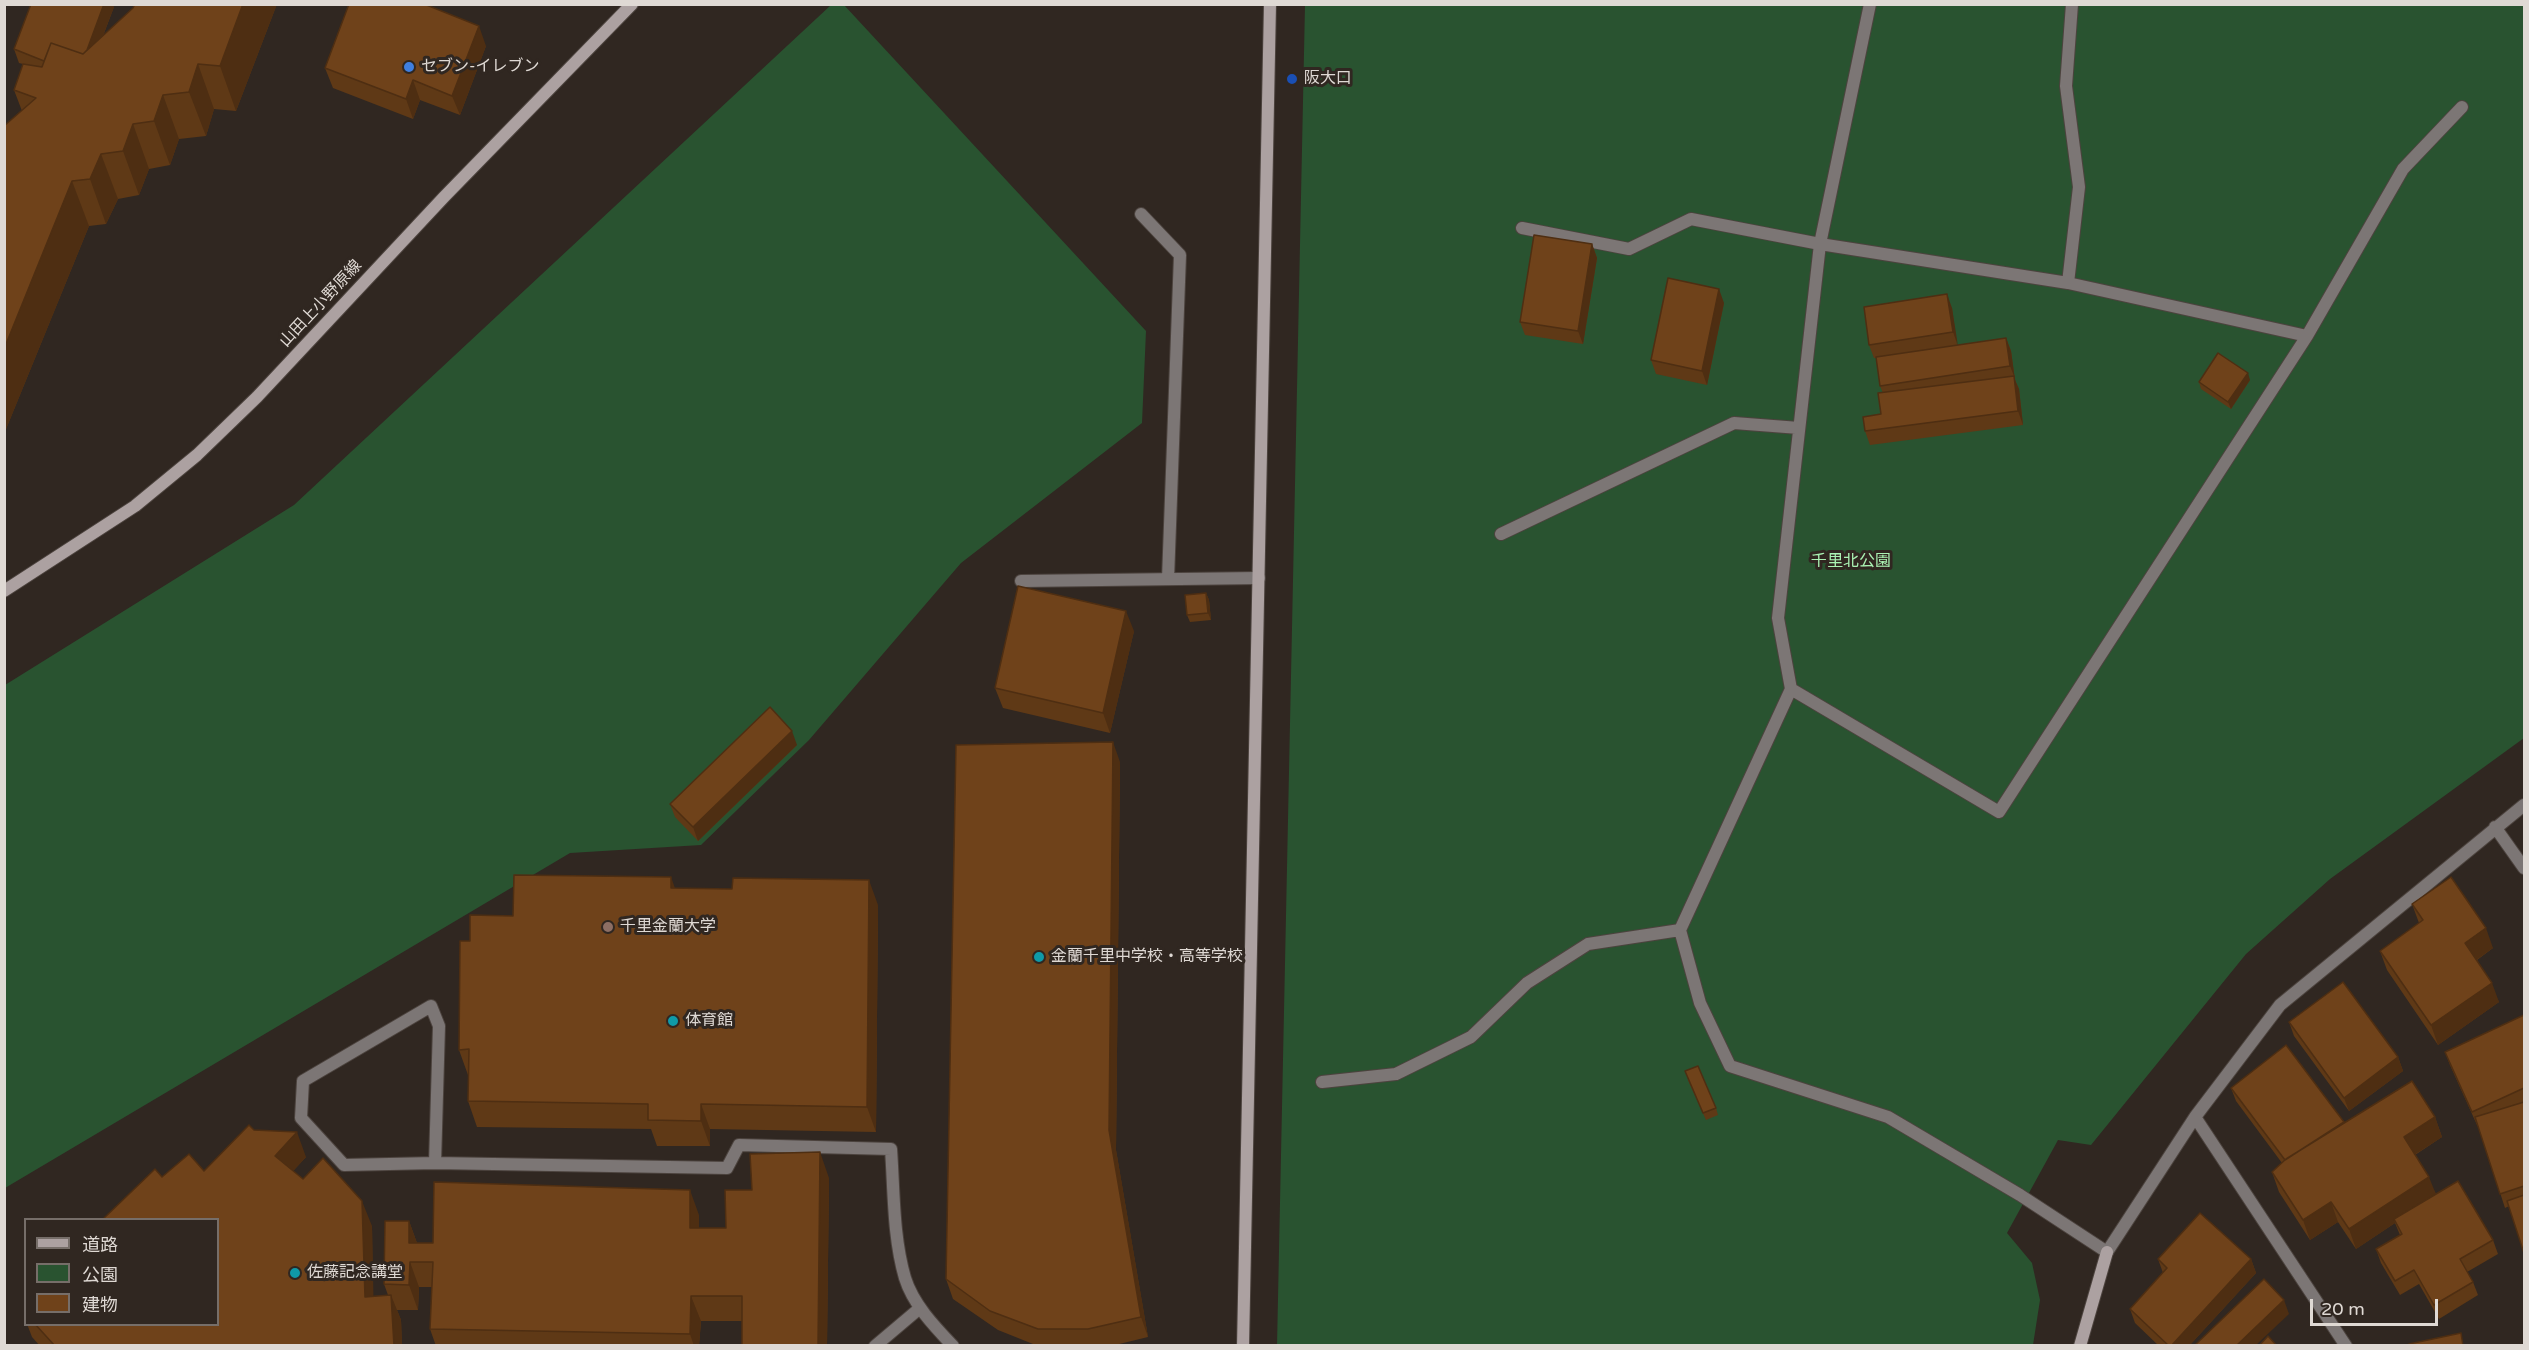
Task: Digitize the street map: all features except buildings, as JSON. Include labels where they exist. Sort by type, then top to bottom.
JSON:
[{"type":"street","name":"山田上小野原線","points":[[4,591],[135,506],[197,455],[256,397],[444,197],[632,4]]},
{"type":"street","points":[[1244,1346],[1270,4]]},
{"type":"street","points":[[1870,4],[1820,244],[1778,618],[1791,689],[1680,930],[1700,1003],[1730,1066],[1888,1117],[2020,1195],[2107,1252]]},
{"type":"street","points":[[2068,283],[2079,187],[2066,86],[2072,4]]},
{"type":"street","points":[[1791,689],[1999,812],[2307,336],[2403,169],[2462,107]]},
{"type":"street","points":[[1142,214],[1180,255],[1168,579]]},
{"type":"street","points":[[1522,228],[1629,249],[1690,219],[1820,244],[2068,283],[2307,336]]},
{"type":"street","points":[[1501,534],[1734,423],[1799,428]]},
{"type":"street","points":[[1021,581],[1259,578]]},
{"type":"street","points":[[2080,1346],[2107,1252],[2195,1117],[2280,1005],[2495,826],[2524,805]]},
{"type":"street","points":[[2495,826],[2524,868]]},
{"type":"street","points":[[1322,1082],[1396,1074],[1471,1037],[1527,983],[1588,944],[1680,930]]},
{"type":"street","points":[[435,1163],[439,1026],[431,1006],[303,1081],[301,1118],[344,1165],[435,1163],[727,1168],[739,1145],[891,1149],[900,1254],[905,1279],[920,1308],[953,1346]]},
{"type":"street","points":[[2195,1117],[2346,1346]]},
{"type":"street","points":[[875,1346],[920,1308]]},
{"type":"green space","points":[[831,5],[844,5],[1146,331],[1142,423],[961,563],[809,740],[701,845],[570,853],[5,1188],[5,685],[294,505]]},
{"type":"green space","name":"千里北公園","points":[[1305,5],[2524,5],[2524,738],[2330,879],[2246,954],[2091,1145],[2058,1140],[2007,1233],[2032,1263],[2040,1300],[2033,1345],[1277,1346]]},
{"type":"place","name":"セブン-イレブン","points":[[409,67]]},
{"type":"place","name":"阪大口","points":[[1292,79]]},
{"type":"place","name":"千里金蘭大学","points":[[608,927]]},
{"type":"place","name":"金蘭千里中学校・高等学校","points":[[1039,957]]},
{"type":"place","name":"体育館","points":[[673,1021]]},
{"type":"place","name":"佐藤記念講堂","points":[[295,1273]]}]
